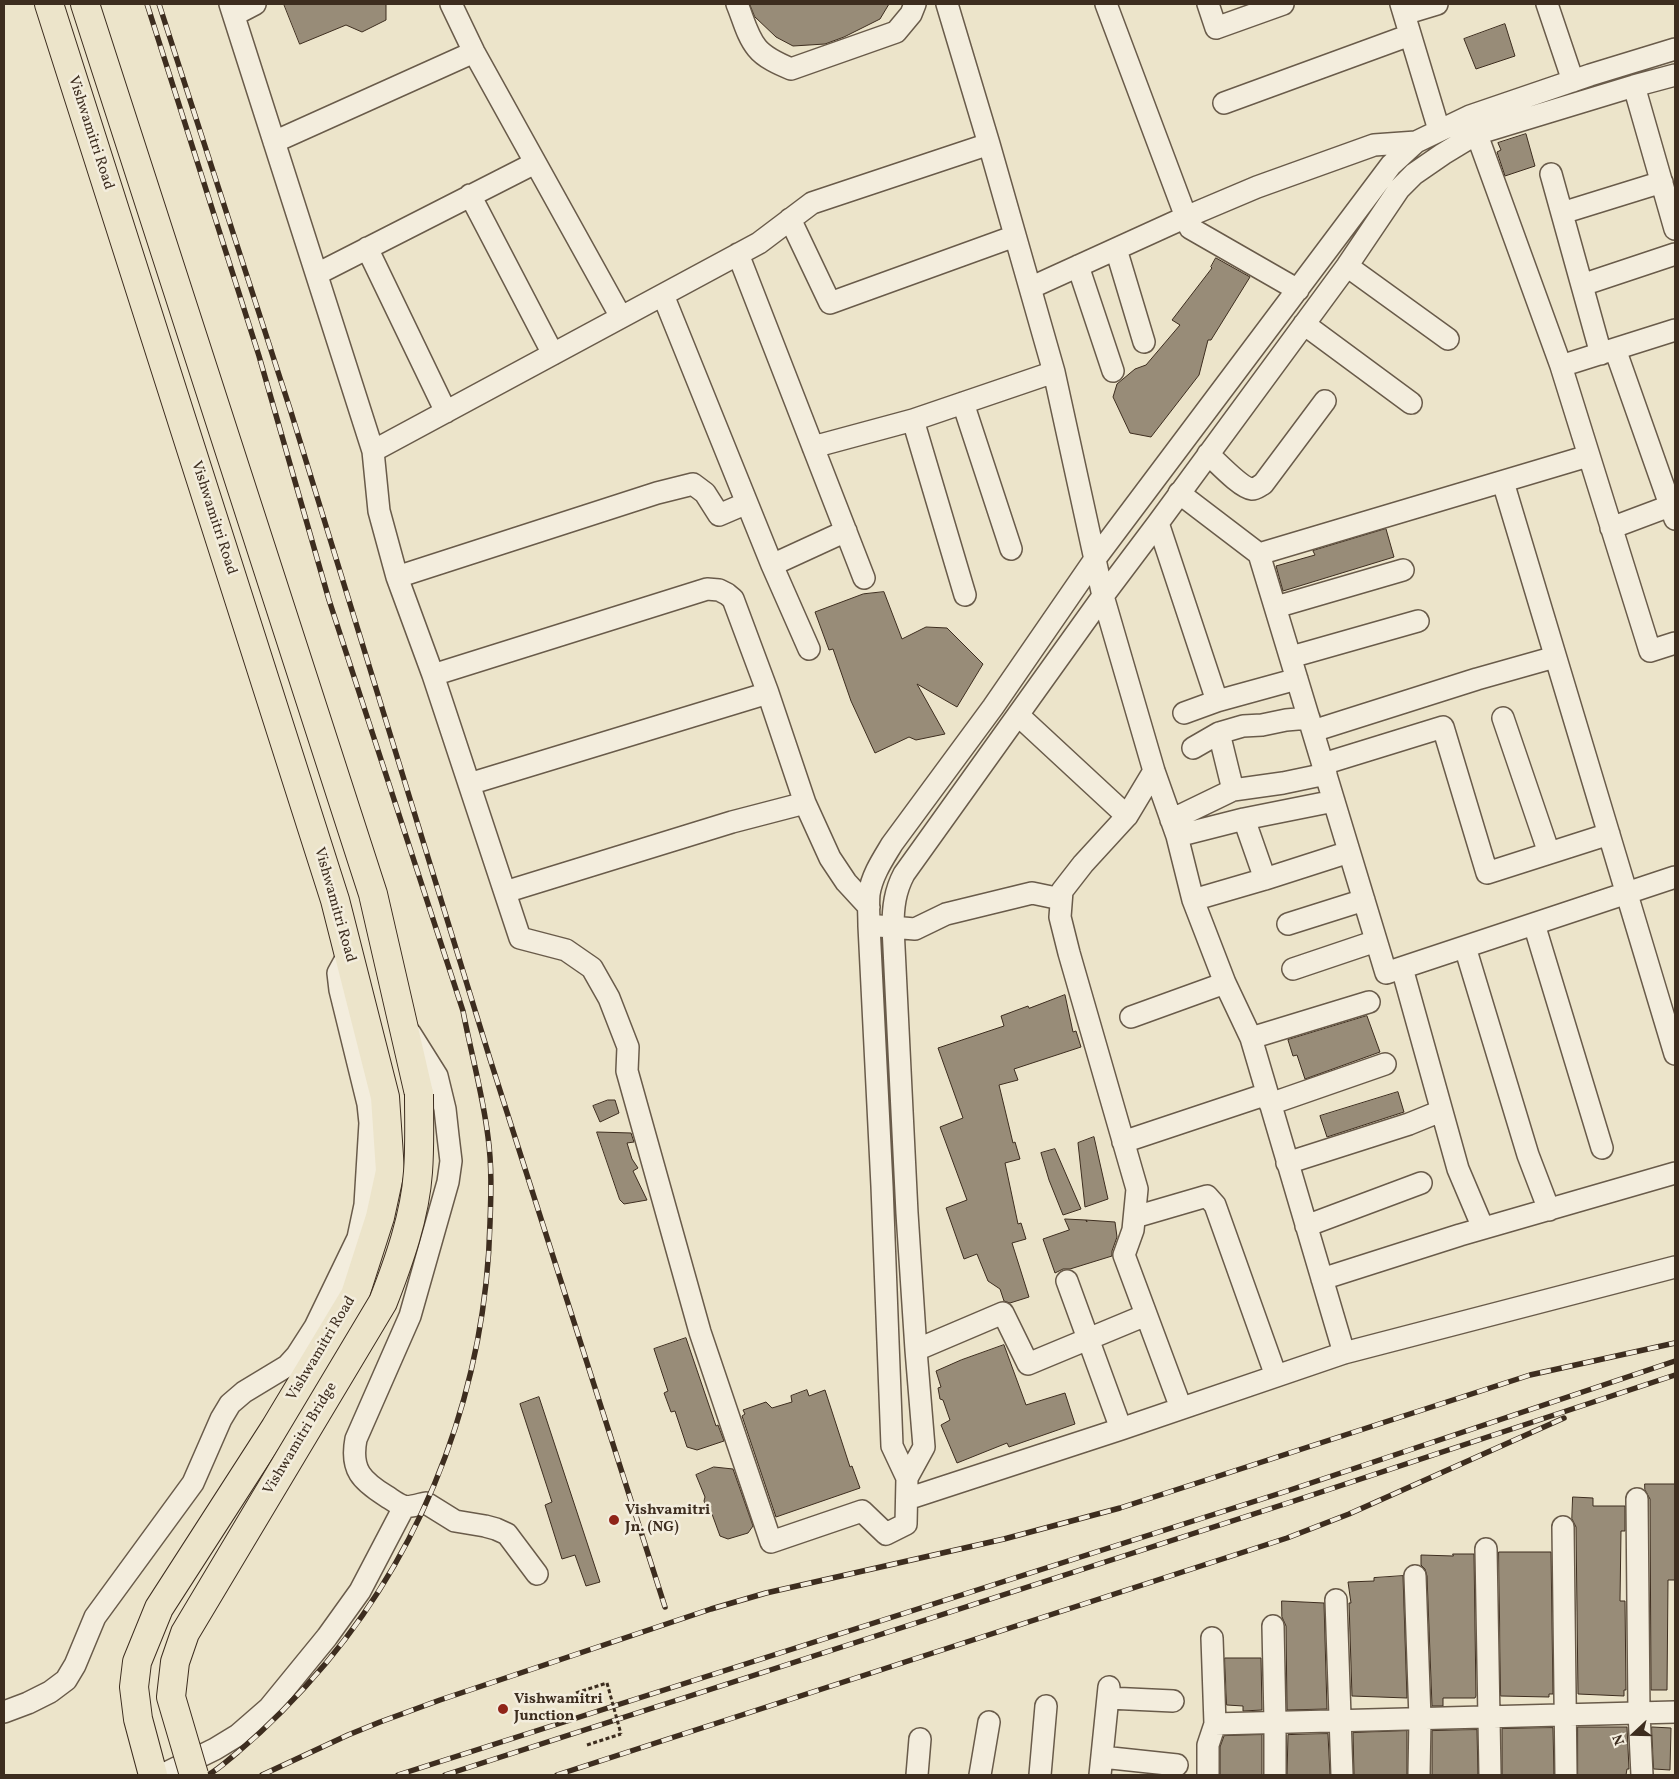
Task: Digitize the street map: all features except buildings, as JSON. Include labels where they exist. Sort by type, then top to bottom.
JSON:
[{"type":"main road","name":"Vishwamitri Road","points":[[49,4],[335,900],[386,1097],[390,1171],[380,1217],[355,1295],[275,1428],[159,1608],[137,1662],[134,1687],[138,1719],[153,1775]]},
{"type":"main road","points":[[85,4],[373,894],[402,1020]]},
{"type":"main road","name":"Vishwamitri Bridge","points":[[194,1775],[171,1697],[175,1662],[184,1633],[382,1302],[400,1258],[410,1220],[418,1173],[419,1094],[402,1020]]},
{"type":"street","points":[[255,4],[232,9],[373,451],[378,511],[397,577],[433,675],[520,938],[566,950],[592,968],[610,998],[628,1047],[627,1071],[700,1332],[771,1542],[862,1511],[886,1534],[906,1524],[907,1478],[892,1446],[884,1215],[869,917],[869,895],[872,881],[892,844],[993,707],[1095,559],[1391,165],[1416,142],[1439,130],[1473,125],[1675,78]]},
{"type":"street","points":[[451,4],[474,52],[621,317]]},
{"type":"street","points":[[737,4],[747,30],[757,48],[770,59],[791,69],[896,32],[911,14],[915,4]]},
{"type":"street","points":[[947,4],[1054,372],[1102,596],[1154,771],[1174,828],[1193,900],[1225,983],[1251,1038],[1344,1352]]},
{"type":"street","points":[[1106,4],[1190,228],[1298,290]]},
{"type":"street","points":[[1208,4],[1216,28],[1283,4]]},
{"type":"street","points":[[1437,4],[1402,9],[1439,130]]},
{"type":"street","points":[[1547,4],[1573,81]]},
{"type":"street","points":[[1224,103],[1410,35]]},
{"type":"street","points":[[907,1478],[924,1447],[916,1350],[894,927],[894,898],[904,874],[1102,596],[1347,266],[1399,189],[1414,174],[1473,125],[1573,81],[1675,49]]},
{"type":"street","points":[[274,142],[474,52]]},
{"type":"street","points":[[1634,86],[1675,229]]},
{"type":"street","points":[[1473,125],[1561,366],[1650,651],[1675,643]]},
{"type":"street","points":[[1030,288],[1257,187],[1374,144],[1416,142]]},
{"type":"street","points":[[373,451],[758,243],[812,203],[989,144]]},
{"type":"street","points":[[316,274],[535,163]]},
{"type":"street","points":[[1551,174],[1582,285],[1673,510],[1611,528]]},
{"type":"street","points":[[1562,212],[1662,182]]},
{"type":"street","points":[[470,195],[553,354]]},
{"type":"street","points":[[790,219],[830,303],[1015,236]]},
{"type":"street","points":[[367,248],[446,412]]},
{"type":"street","points":[[1116,249],[1144,342]]},
{"type":"street","points":[[738,254],[864,578]]},
{"type":"street","points":[[1582,285],[1675,254]]},
{"type":"street","points":[[1078,266],[1113,371]]},
{"type":"street","points":[[1347,266],[1448,339]]},
{"type":"street","points":[[663,295],[772,565],[809,649]]},
{"type":"street","points":[[1304,324],[1411,403]]},
{"type":"street","points":[[1561,366],[1674,333]]},
{"type":"street","points":[[813,447],[913,420],[1054,372]]},
{"type":"street","points":[[1208,454],[1245,487],[1253,489],[1258,487],[1263,484],[1325,401]]},
{"type":"street","points":[[963,403],[1011,549]]},
{"type":"street","points":[[913,420],[965,595]]},
{"type":"street","points":[[1259,554],[1588,456]]},
{"type":"street","points":[[1503,482],[1675,1054]]},
{"type":"street","points":[[397,577],[657,493],[693,484],[705,493],[719,515],[747,503]]},
{"type":"street","points":[[1179,493],[1259,554],[1386,973],[1675,878]]},
{"type":"street","points":[[1158,523],[1217,701]]},
{"type":"street","points":[[772,565],[846,531]]},
{"type":"street","points":[[1276,607],[1403,570]]},
{"type":"street","points":[[433,675],[707,589],[719,590],[727,594],[736,607],[768,693],[805,803],[830,858],[869,917],[894,927],[915,929],[946,914],[1032,893],[1061,898]]},
{"type":"street","points":[[1291,657],[1418,622]]},
{"type":"street","points":[[1193,748],[1219,733],[1243,726],[1262,725],[1286,720],[1311,724],[1555,657]]},
{"type":"street","points":[[1184,713],[1217,701],[1297,678]]},
{"type":"street","points":[[469,784],[768,693]]},
{"type":"street","points":[[1018,715],[1127,816]]},
{"type":"street","points":[[1503,718],[1548,853]]},
{"type":"street","points":[[1174,828],[1233,790],[1282,783],[1443,727],[1487,873],[1609,834]]},
{"type":"street","points":[[1219,733],[1233,790]]},
{"type":"street","points":[[1154,771],[1127,816],[1083,864],[1062,891],[1060,917],[1068,953],[1137,1189],[1136,1217],[1124,1255],[1181,1408]]},
{"type":"street","points":[[1174,828],[1244,819],[1334,801]]},
{"type":"street","points":[[505,892],[732,822],[805,803]]},
{"type":"street","points":[[1244,819],[1265,879]]},
{"type":"street","points":[[1193,900],[1349,852]]},
{"type":"street","points":[[1288,924],[1364,900]]},
{"type":"street","points":[[1534,924],[1602,1148]]},
{"type":"street","points":[[1294,969],[1376,941]]},
{"type":"street","points":[[1465,947],[1528,1154],[1548,1210]]},
{"type":"street","points":[[4,1712],[43,1696],[66,1680],[75,1665],[95,1617],[193,1483],[221,1419],[230,1404],[244,1392],[287,1366],[298,1355],[315,1327],[351,1255],[358,1238],[365,1205],[370,1123],[368,1104],[340,990],[338,973],[348,952]]},
{"type":"street","points":[[1402,968],[1458,1169],[1483,1228]]},
{"type":"street","points":[[1130,1017],[1225,983]]},
{"type":"street","points":[[1251,1038],[1369,1002]]},
{"type":"street","points":[[402,1020],[437,1076],[445,1109],[451,1161],[448,1182],[410,1316],[356,1439],[354,1452],[360,1476],[367,1484],[404,1506],[426,1503],[455,1521],[496,1529],[507,1534],[536,1574]]},
{"type":"street","points":[[1123,1142],[1385,1064]]},
{"type":"street","points":[[1287,1163],[1410,1124],[1441,1111]]},
{"type":"street","points":[[1322,1279],[1483,1228],[1675,1173]]},
{"type":"street","points":[[1306,1226],[1421,1183]]},
{"type":"street","points":[[1136,1217],[1207,1196],[1215,1205],[1276,1376]]},
{"type":"street","points":[[907,1499],[1121,1429],[1344,1352],[1675,1267]]},
{"type":"street","points":[[1067,1281],[1121,1429]]},
{"type":"street","points":[[916,1350],[1003,1313],[1028,1364],[1146,1315]]},
{"type":"street","points":[[1637,1499],[1639,1713],[1642,1775]]},
{"type":"street","points":[[162,1775],[215,1749],[238,1735],[268,1708],[327,1637],[360,1591],[404,1506]]},
{"type":"street","points":[[1563,1527],[1566,1775]]},
{"type":"street","points":[[1486,1549],[1490,1775]]},
{"type":"street","points":[[1415,1576],[1420,1719],[1419,1775]]},
{"type":"street","points":[[1336,1600],[1342,1775]]},
{"type":"street","points":[[1272,1626],[1276,1722],[1275,1775]]},
{"type":"street","points":[[1208,1775],[1208,1745],[1215,1724],[1212,1638]]},
{"type":"street","points":[[1172,1701],[1109,1692],[1101,1766],[1177,1765]]},
{"type":"street","points":[[1040,1775],[1046,1706]]},
{"type":"street","points":[[1215,1724],[1675,1712]]},
{"type":"street","points":[[980,1775],[989,1722]]},
{"type":"street","points":[[918,1775],[920,1739]]},
{"type":"path","points":[[576,1693],[606,1683],[621,1734],[587,1745]]},
{"type":"railway","points":[[147,4],[259,356],[329,600],[463,1011],[483,1106],[491,1170],[486,1283],[477,1342],[464,1400],[445,1457],[422,1512],[395,1565],[362,1615],[326,1663],[295,1698],[261,1731],[208,1775]]},
{"type":"railway","points":[[159,4],[291,412],[490,1059],[665,1607]]},
{"type":"railway","points":[[262,1775],[380,1722],[711,1609],[766,1593],[1004,1539],[1120,1508],[1530,1375],[1675,1343]]},
{"type":"railway","points":[[398,1775],[1287,1491],[1675,1361]]},
{"type":"railway","points":[[445,1775],[1291,1502],[1675,1375]]},
{"type":"railway","points":[[557,1775],[1287,1538],[1349,1514],[1564,1418]]},
{"type":"place","name":"Vishvamitri Jn. (NG)","points":[[614,1520]]},
{"type":"place","name":"Vishwamitri Junction","points":[[503,1709]]}]
